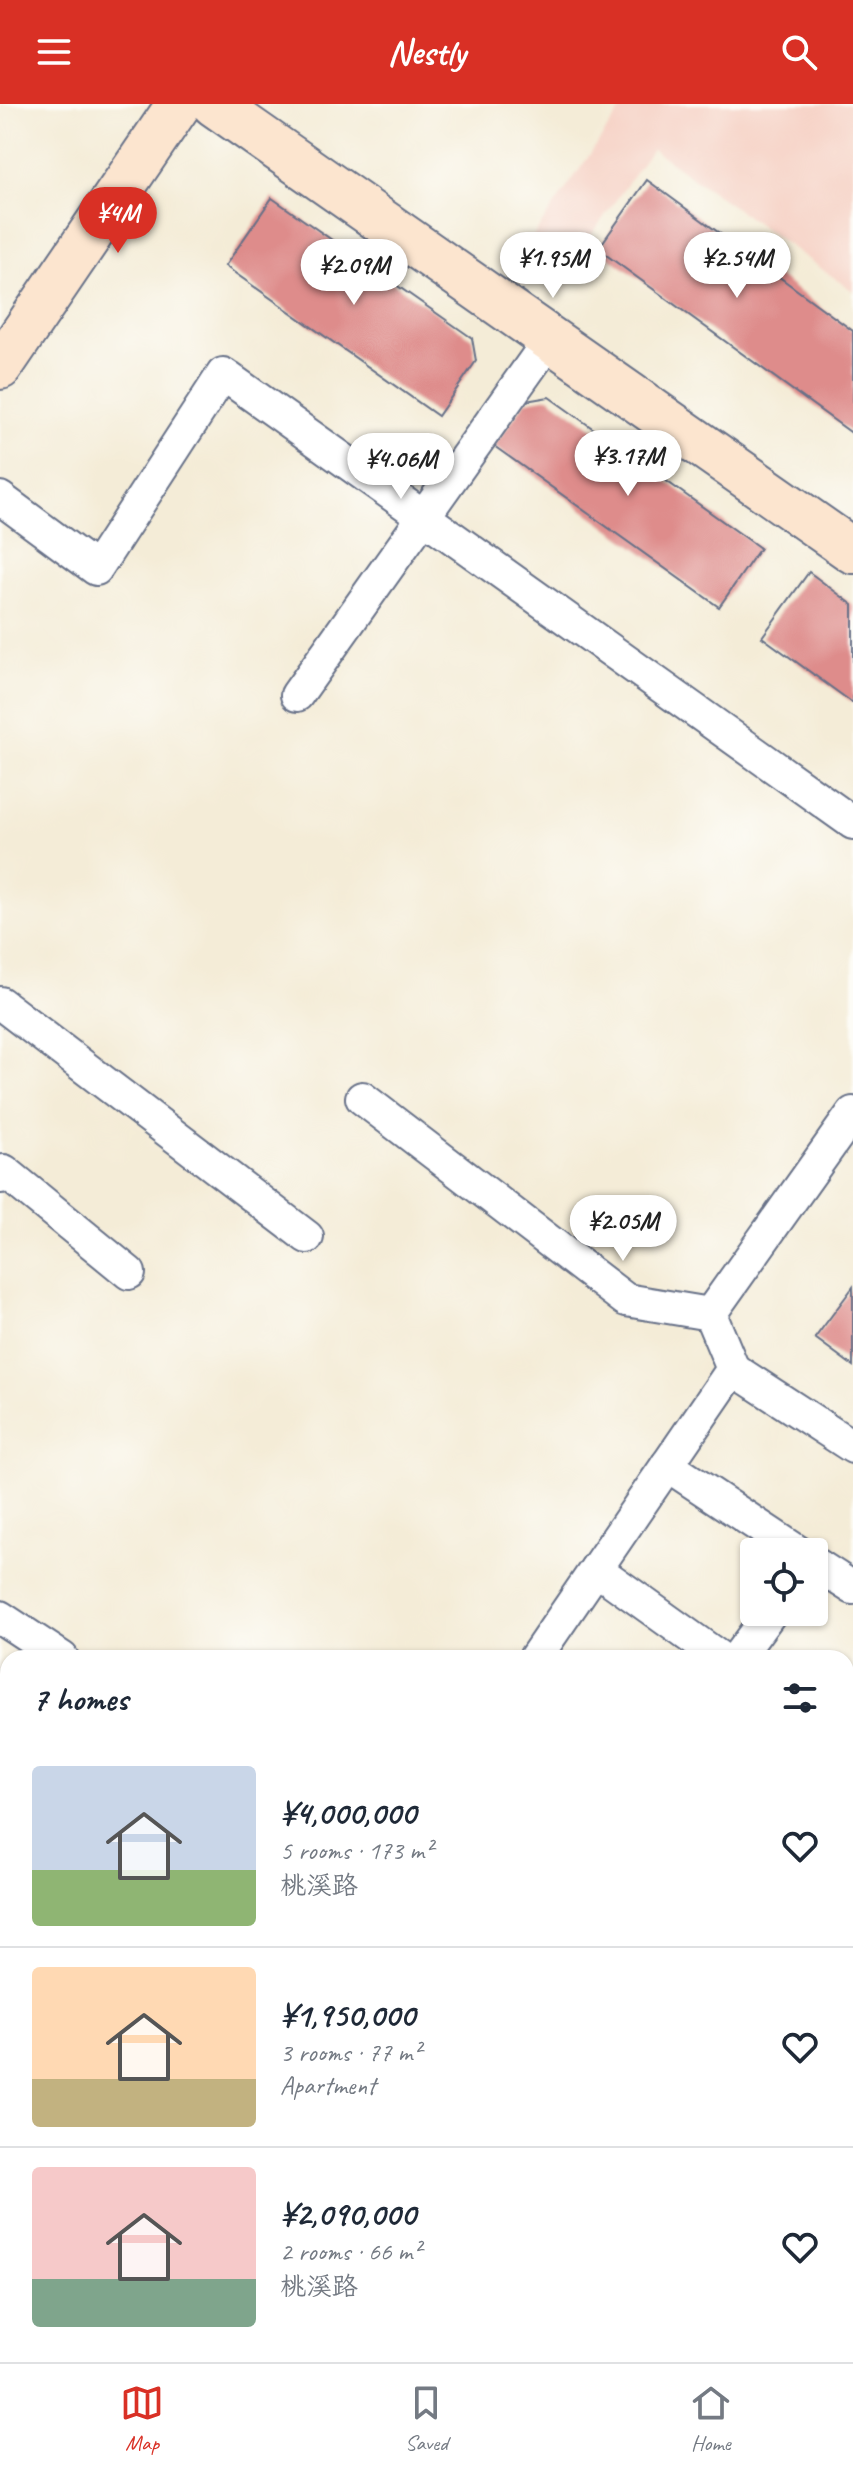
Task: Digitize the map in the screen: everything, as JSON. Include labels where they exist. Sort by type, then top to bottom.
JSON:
[{"type":"street","points":[[0,367],[179,104]]},
{"type":"street","points":[[214,104],[853,551]]},
{"type":"street","points":[[297,695],[550,339]]},
{"type":"street","points":[[0,498],[96,569],[223,374],[853,823]]},
{"type":"street","points":[[0,1003],[307,1237]]},
{"type":"street","points":[[362,1098],[626,1300],[710,1314]]},
{"type":"street","points":[[710,1314],[853,1113]]},
{"type":"street","points":[[0,1177],[4,1171],[129,1273]]},
{"type":"street","points":[[710,1314],[733,1369],[853,1447]]},
{"type":"street","points":[[540,1650],[733,1369]]},
{"type":"street","points":[[667,1465],[777,1538]]},
{"type":"street","points":[[596,1569],[709,1650]]},
{"type":"street","points":[[828,1572],[853,1588]]},
{"type":"street","points":[[0,1617],[50,1650]]},
{"type":"street","points":[[743,1650],[761,1626]]},
{"type":"shaded area","points":[[625,104],[853,104],[853,291],[652,149],[556,285],[518,258]]},
{"type":"building","points":[[647,180],[853,331],[853,434],[598,249]]},
{"type":"building","points":[[272,198],[472,338],[476,361],[438,416],[225,266]]},
{"type":"building","points":[[549,397],[760,548],[719,607],[494,446],[526,401]]},
{"type":"building","points":[[809,572],[853,605],[853,703],[762,637]]},
{"type":"building","points":[[853,1287],[853,1366],[815,1338]]}]
